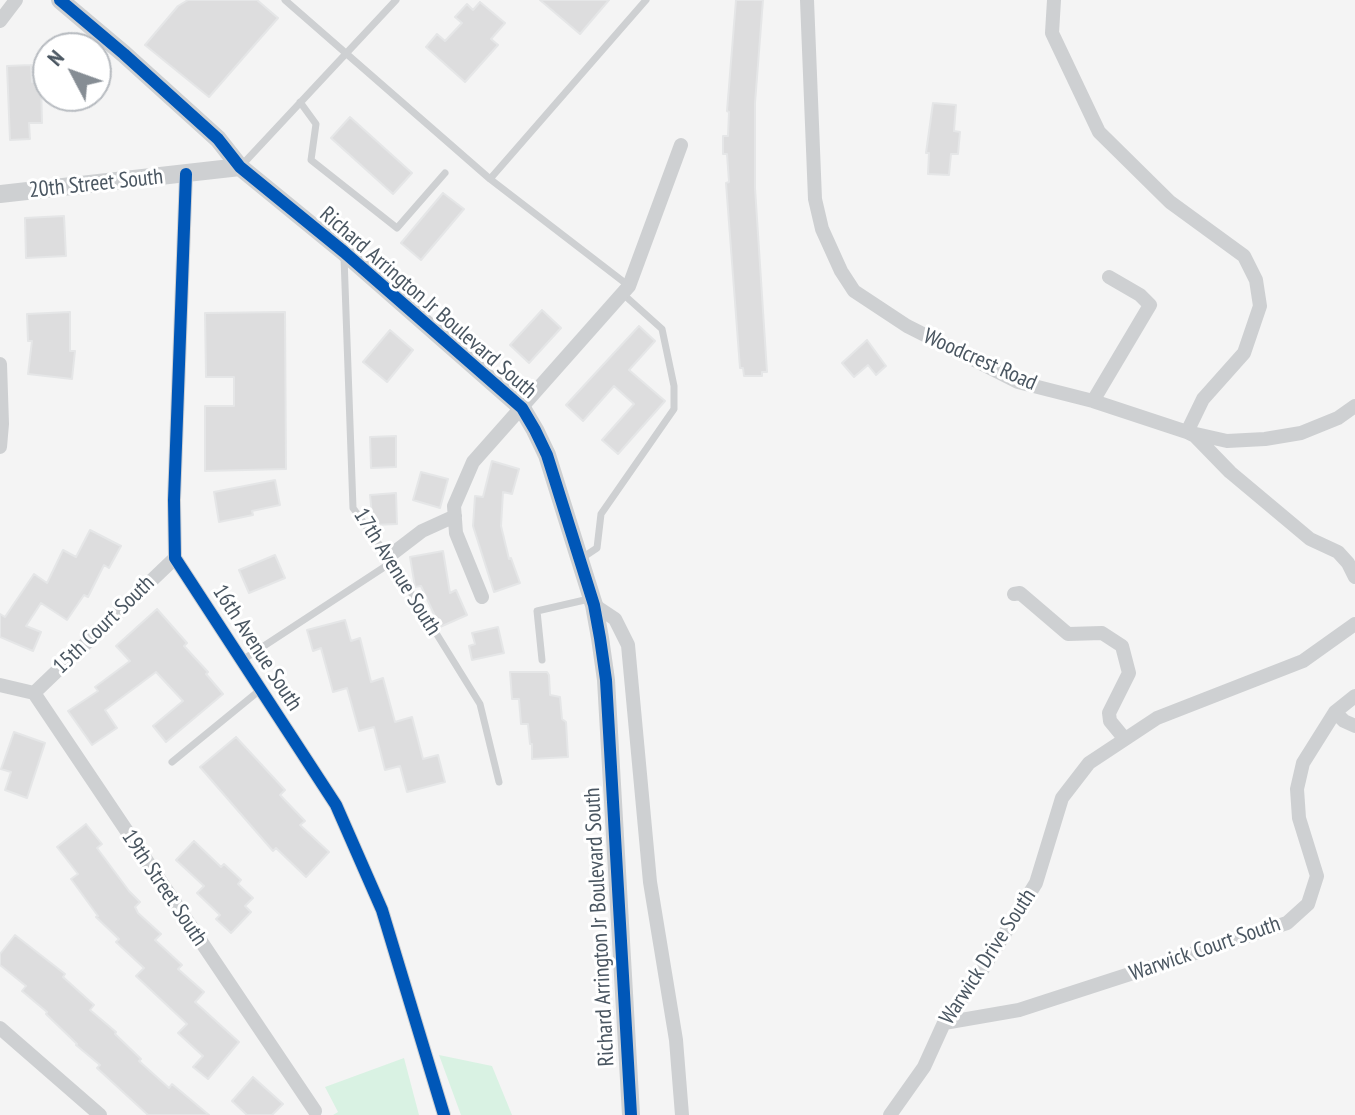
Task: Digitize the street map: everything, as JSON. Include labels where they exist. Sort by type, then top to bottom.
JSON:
[{"type":"street","points":[[0,21],[16,0]]},
{"type":"street","name":"Richard Arrington Jr Boulevard South","points":[[60,0],[218,139],[240,167],[344,252],[522,408],[547,455],[593,602],[606,680],[631,1115]]},
{"type":"street","name":"Woodcrest Road","points":[[807,0],[815,199],[822,229],[854,291],[907,326],[1018,382],[1093,401],[1195,436],[1230,472],[1310,539],[1338,552],[1355,577]]},
{"type":"street","points":[[1054,0],[1052,33],[1099,132],[1170,202],[1244,256],[1256,280],[1260,306],[1244,353],[1203,399],[1187,432],[1227,441],[1265,439],[1301,433],[1338,418],[1355,406]]},
{"type":"street","points":[[482,597],[456,533],[454,506],[473,462],[626,290],[681,145]]},
{"type":"street","name":"20th Street South","points":[[0,194],[240,167]]},
{"type":"street","points":[[175,558],[174,500],[186,174]]},
{"type":"street","points":[[1093,401],[1150,305],[1140,295],[1109,277]]},
{"type":"street","points":[[0,364],[0,447]]},
{"type":"street","points":[[390,560],[422,531],[455,516]]},
{"type":"street","name":"16th Avenue South","points":[[175,558],[336,805],[376,897],[444,1115]]},
{"type":"street","name":"15th Court South","points":[[34,693],[175,558]]},
{"type":"street","points":[[1014,594],[1020,593],[1068,634],[1102,633],[1122,646],[1129,673],[1109,713],[1110,721],[1124,738]]},
{"type":"street","points":[[593,602],[615,619],[628,645],[650,882],[676,1040],[682,1115]]},
{"type":"street","name":"Warwick Drive South","points":[[890,1115],[924,1067],[944,1023],[982,970],[1036,883],[1062,798],[1089,763],[1157,718],[1303,661],[1355,624]]},
{"type":"street","points":[[0,685],[34,693]]},
{"type":"street","name":"19th Street South","points":[[34,693],[315,1111]]},
{"type":"street","points":[[1355,696],[1335,712],[1355,726]]},
{"type":"street","name":"Warwick Court South","points":[[944,1023],[1019,1010],[1287,923],[1308,904],[1317,876],[1299,818],[1297,789],[1303,763],[1335,712]]},
{"type":"street","points":[[0,1028],[92,1112]]},
{"type":"lane","points":[[285,0],[490,179],[626,290],[662,329],[674,386],[674,409],[601,514],[597,548],[580,560]]},
{"type":"lane","points":[[240,167],[396,0]]},
{"type":"lane","points":[[490,179],[646,0]]},
{"type":"lane","points":[[300,102],[316,124],[311,160],[397,228],[445,173]]},
{"type":"lane","name":"17th Avenue South","points":[[344,252],[353,508],[390,560],[480,704],[499,782]]},
{"type":"lane","points":[[241,661],[390,560]]},
{"type":"lane","points":[[542,660],[537,611],[593,602]]},
{"type":"lane","points":[[172,762],[260,690]]},
{"type":"green space","points":[[439,1055],[492,1066],[512,1115],[461,1115]]},
{"type":"green space","points":[[404,1058],[419,1115],[333,1115],[338,1112],[325,1087]]},
{"type":"building","points":[[188,0],[257,0],[278,18],[209,97],[145,45],[178,6]]},
{"type":"building","points":[[540,0],[609,0],[580,34]]},
{"type":"building","points":[[736,0],[763,0],[755,103],[755,188],[767,372],[762,372],[762,376],[744,376],[743,368],[740,368],[726,183],[729,182],[727,154],[723,154],[723,136],[728,136],[727,111]]},
{"type":"building","points":[[480,2],[505,23],[491,39],[498,45],[465,82],[426,47],[437,34],[445,41],[462,23],[455,17],[467,4],[473,10]]},
{"type":"building","points":[[31,65],[32,112],[42,112],[42,123],[29,123],[30,139],[10,140],[7,66]]},
{"type":"building","points":[[933,103],[956,105],[954,131],[960,132],[958,154],[951,154],[949,175],[928,174],[929,153],[926,153]]},
{"type":"building","points":[[350,117],[412,173],[393,194],[331,138]]},
{"type":"building","points":[[443,193],[464,209],[421,260],[401,243]]},
{"type":"building","points":[[64,216],[66,256],[26,258],[25,218]]},
{"type":"building","points":[[542,310],[561,328],[529,363],[510,345]]},
{"type":"building","points":[[70,312],[70,351],[75,351],[72,379],[28,374],[32,341],[28,341],[27,314]]},
{"type":"building","points":[[285,312],[286,469],[205,471],[205,406],[234,406],[234,377],[206,377],[205,313]]},
{"type":"building","points":[[639,326],[655,341],[629,370],[665,401],[618,454],[602,440],[634,404],[614,386],[583,421],[566,405]]},
{"type":"building","points":[[390,330],[413,350],[387,382],[363,362]]},
{"type":"building","points":[[867,340],[886,366],[876,375],[868,365],[854,377],[842,363]]},
{"type":"building","points":[[396,436],[396,467],[371,468],[370,437]]},
{"type":"building","points":[[492,461],[519,469],[512,494],[503,492],[501,526],[509,559],[520,583],[494,592],[473,526],[475,496],[483,497]]},
{"type":"building","points":[[421,472],[448,479],[440,508],[413,500]]},
{"type":"building","points":[[275,480],[280,505],[219,522],[214,492]]},
{"type":"building","points":[[396,493],[397,524],[373,525],[370,495]]},
{"type":"building","points":[[90,530],[121,546],[109,568],[104,565],[88,597],[84,595],[67,620],[41,603],[26,626],[41,632],[33,651],[0,637],[0,614],[5,617],[34,574],[47,583],[63,550],[76,557]]},
{"type":"building","points":[[443,551],[450,593],[456,590],[467,615],[440,627],[421,586],[415,587],[410,557]]},
{"type":"building","points":[[275,555],[285,578],[249,593],[239,570]]},
{"type":"building","points":[[157,609],[187,643],[184,646],[223,694],[166,742],[153,726],[183,701],[156,672],[105,710],[117,728],[92,745],[68,711],[98,691],[95,687],[130,661],[116,646]]},
{"type":"building","points":[[345,620],[351,641],[360,638],[371,682],[383,678],[395,722],[412,717],[423,759],[438,755],[445,782],[407,792],[400,766],[385,770],[374,727],[359,731],[347,688],[333,692],[321,648],[313,651],[307,630]]},
{"type":"building","points":[[498,627],[504,653],[472,660],[469,646],[475,644],[472,633]]},
{"type":"building","points":[[510,672],[547,672],[550,695],[560,697],[562,719],[566,722],[568,757],[532,759],[528,724],[521,724],[519,699],[512,699]]},
{"type":"building","points":[[14,732],[45,743],[27,798],[5,790],[11,772],[1,769]]},
{"type":"building","points":[[236,737],[285,790],[280,795],[305,821],[300,825],[329,852],[306,877],[276,848],[273,851],[200,767]]},
{"type":"building","points":[[86,824],[102,844],[97,848],[140,902],[135,907],[138,913],[161,934],[155,940],[182,965],[178,969],[204,992],[195,1002],[239,1042],[208,1079],[193,1067],[203,1056],[178,1033],[187,1024],[136,976],[144,968],[116,942],[119,939],[96,917],[71,879],[78,874],[57,847]]},
{"type":"building","points":[[194,841],[221,867],[224,864],[241,880],[238,884],[253,898],[245,906],[251,912],[231,933],[216,919],[220,915],[197,893],[204,886],[176,860]]},
{"type":"building","points":[[15,935],[65,974],[63,977],[94,1005],[90,1010],[116,1032],[141,1059],[139,1061],[169,1088],[172,1084],[209,1115],[148,1115],[97,1068],[100,1065],[22,991],[26,986],[0,965],[0,954]]},
{"type":"building","points":[[253,1077],[283,1104],[272,1115],[247,1115],[232,1101]]},
{"type":"cycle path","points":[[60,0],[218,139],[240,167],[344,252],[522,408],[535,430],[547,455],[594,605],[606,680],[631,1115]]},
{"type":"cycle path","points":[[186,174],[174,500],[175,558],[336,805],[382,910],[444,1115]]}]
